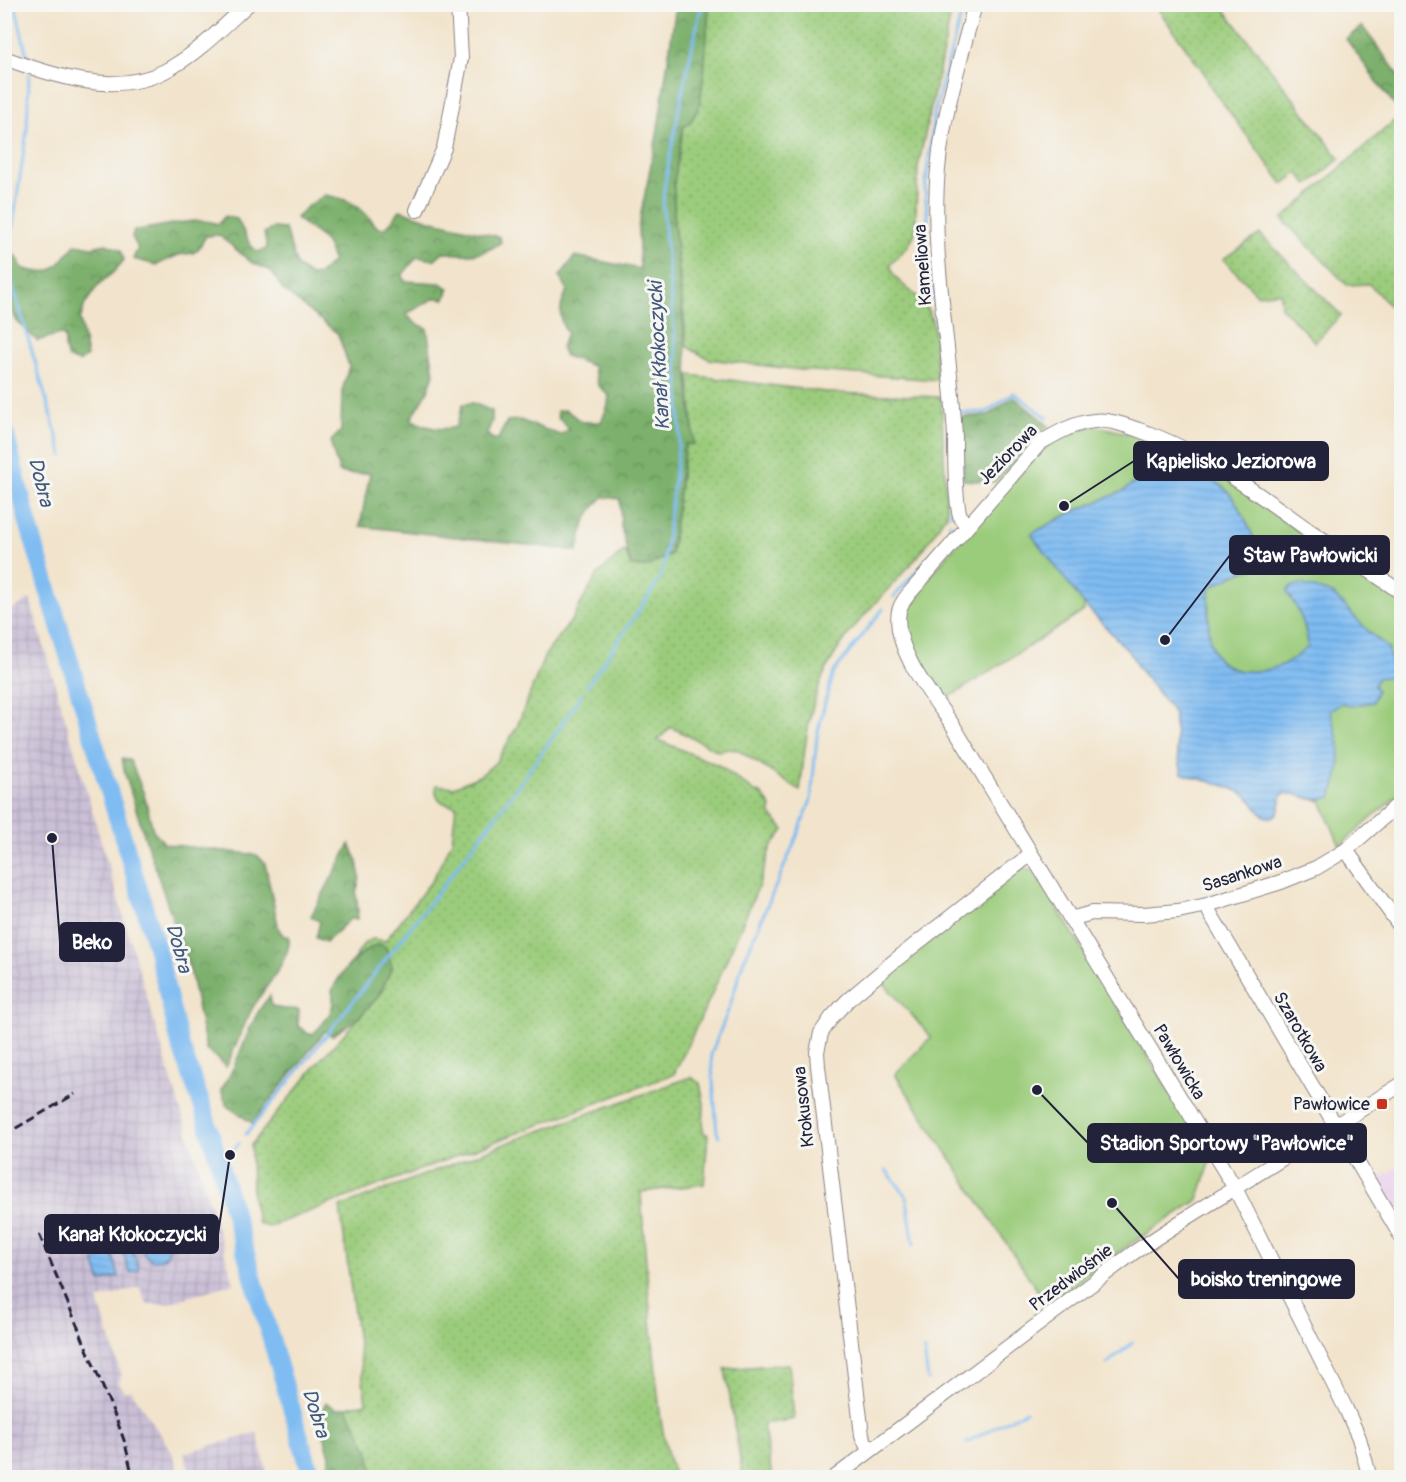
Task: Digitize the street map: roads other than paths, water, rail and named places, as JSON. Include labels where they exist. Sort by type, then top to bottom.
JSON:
[{"type":"street","points":[[4,57],[77,80],[98,83],[146,78],[164,72],[180,62],[207,42],[248,4]]},
{"type":"street","points":[[417,210],[439,161],[446,138],[461,58],[458,4]]},
{"type":"street","name":"Kameliowa","points":[[967,525],[960,515],[957,486],[954,416],[940,264],[937,203],[943,129],[975,4]]},
{"type":"street","name":"Jeziorowa","points":[[924,684],[911,663],[902,640],[898,620],[900,609],[914,588],[967,525],[1040,443],[1065,428],[1095,421],[1111,421],[1152,434],[1199,456],[1401,593]]},
{"type":"street","name":"Pawłowicka","points":[[924,684],[952,724],[1235,1188],[1346,1408],[1359,1438],[1370,1478]]},
{"type":"street","name":"Sasankowa","points":[[1070,919],[1092,913],[1144,914],[1178,911],[1207,905],[1281,882],[1316,868],[1346,850],[1401,801]]},
{"type":"street","points":[[1346,850],[1401,929]]},
{"type":"street","name":"Krokusowa","points":[[870,1451],[862,1435],[836,1230],[818,1066],[818,1043],[825,1024],[868,982],[1031,854]]},
{"type":"street","name":"Szarotkowa","points":[[1207,905],[1401,1238]]},
{"type":"street","name":"Przedwiośnie","points":[[834,1478],[1133,1254],[1401,1084]]},
{"type":"water","points":[[1170,466],[1202,476],[1224,488],[1240,509],[1264,557],[1255,568],[1236,574],[1209,590],[1211,642],[1216,656],[1222,663],[1240,670],[1272,668],[1290,661],[1308,647],[1301,618],[1287,592],[1290,587],[1301,584],[1333,594],[1370,633],[1388,648],[1394,676],[1378,678],[1374,685],[1377,690],[1373,702],[1350,706],[1342,703],[1330,711],[1340,754],[1338,774],[1331,797],[1310,799],[1289,793],[1282,794],[1277,814],[1267,817],[1244,794],[1229,787],[1182,773],[1177,750],[1174,713],[1138,667],[1131,654],[1083,603],[1031,534],[1070,513],[1123,491],[1142,477]]},
{"type":"water","points":[[156,1232],[166,1236],[170,1246],[166,1256],[156,1260],[146,1256],[142,1246],[146,1236]]},
{"type":"water","points":[[128,1237],[139,1270],[130,1273],[119,1240]]},
{"type":"water","points":[[109,1243],[119,1276],[101,1282],[94,1261],[112,1255],[104,1257],[100,1245]]},
{"type":"waterway","points":[[15,4],[27,56]]},
{"type":"waterway","name":"Kanał Kłokoczycki","points":[[587,686],[646,600],[663,569],[680,434],[679,385],[663,207],[664,188],[702,4]]},
{"type":"waterway","points":[[942,365],[925,244],[928,220],[925,190],[934,114],[964,4]]},
{"type":"waterway","points":[[29,74],[27,130],[10,244],[11,280],[63,456]]},
{"type":"waterway","points":[[958,413],[986,412],[1014,393],[1048,418]]},
{"type":"waterway","name":"Dobra","points":[[4,429],[28,523],[156,946],[180,1044],[203,1108],[312,1478]]},
{"type":"waterway","points":[[951,503],[951,514]]},
{"type":"waterway","points":[[894,597],[947,536],[950,523]]},
{"type":"waterway","points":[[719,1136],[711,1054],[730,1006],[742,965],[811,800],[817,736],[834,672],[883,609]]},
{"type":"waterway","name":"Kanał Kłokoczycki","points":[[246,1134],[335,1025],[463,860],[524,778],[582,694]]},
{"type":"waterway","name":"Kanał Kłokoczycki","points":[[218,1165],[239,1143]]},
{"type":"waterway","points":[[886,1170],[905,1194],[914,1245]]},
{"type":"waterway","points":[[1107,1364],[1132,1343]]},
{"type":"waterway","points":[[924,1350],[928,1380]]},
{"type":"waterway","points":[[967,1442],[1026,1411]]},
{"type":"railway","points":[[4,1135],[75,1094]]},
{"type":"railway","points":[[39,1234],[117,1421],[133,1478]]},
{"type":"place","name":"Kąpielisko Jeziorowa","points":[[1064,506]]},
{"type":"place","name":"Staw Pawłowicki","points":[[1165,640]]},
{"type":"place","name":"Beko","points":[[52,838]]},
{"type":"place","name":"Stadion Sportowy \"Pawłowice\"","points":[[1037,1090]]},
{"type":"place","name":"Pawłowice","points":[[1382,1104]]},
{"type":"place","name":"Kanał Kłokoczycki","points":[[230,1155]]},
{"type":"place","name":"boisko treningowe","points":[[1112,1203]]}]
